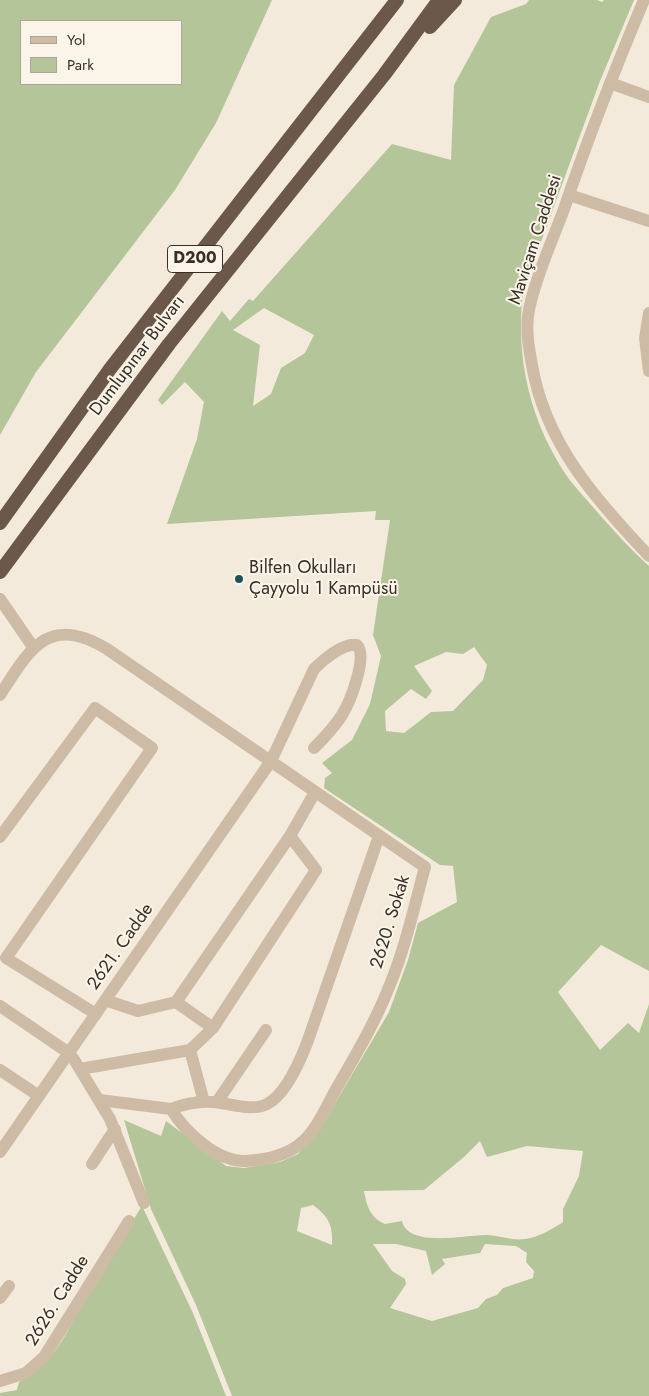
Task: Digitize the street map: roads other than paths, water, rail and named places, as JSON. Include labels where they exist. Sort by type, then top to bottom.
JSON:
[{"type":"highway","name":"Dumlupınar Bulvarı","points":[[0,523],[110,369],[397,0]]},
{"type":"highway","name":"Dumlupınar Bulvarı","points":[[0,572],[169,344],[384,75],[439,0]]},
{"type":"highway","points":[[384,75],[455,0]]},
{"type":"street","name":"Maviçam Caddesi","points":[[644,0],[610,83],[569,195],[528,315],[528,330],[534,374],[547,418],[568,459],[601,503],[649,556]]},
{"type":"street","points":[[610,83],[649,97]]},
{"type":"street","points":[[569,195],[649,221]]},
{"type":"street","points":[[649,313],[645,338],[649,371]]},
{"type":"street","points":[[0,599],[33,647],[0,695]]},
{"type":"street","name":"2620. Sokak","points":[[33,647],[50,636],[62,635],[79,636],[101,645],[425,867],[388,989],[350,1064],[311,1132],[295,1148],[279,1155],[258,1160],[232,1160],[218,1154],[201,1141],[183,1125],[171,1110]]},
{"type":"street","name":"2621. Cadde","points":[[0,1152],[270,761],[314,669],[345,648],[357,645],[362,656],[348,702],[330,732],[314,748]]},
{"type":"street","points":[[0,837],[95,708],[152,748],[6,958],[96,1014]]},
{"type":"street","points":[[105,1000],[138,1011],[176,1002],[290,836],[316,792]]},
{"type":"street","points":[[80,1069],[190,1050],[213,1028],[316,870],[290,836]]},
{"type":"street","points":[[100,1100],[171,1110],[210,1102],[263,1106],[272,1100],[289,1080],[307,1043],[379,836]]},
{"type":"street","points":[[176,1002],[213,1028]]},
{"type":"street","points":[[0,1006],[69,1053],[100,1100],[115,1129],[144,1203]]},
{"type":"street","points":[[210,1102],[266,1030]]},
{"type":"street","points":[[190,1050],[210,1102]]},
{"type":"street","points":[[0,1070],[39,1096]]},
{"type":"street","points":[[92,1164],[115,1129]]},
{"type":"street","name":"2626. Cadde","points":[[0,1381],[26,1373],[44,1357],[129,1221]]},
{"type":"street","points":[[0,1298],[9,1286]]},
{"type":"place","name":"Bilfen Okulları Çayyolu 1 Kampüsü","points":[[239,579]]}]
